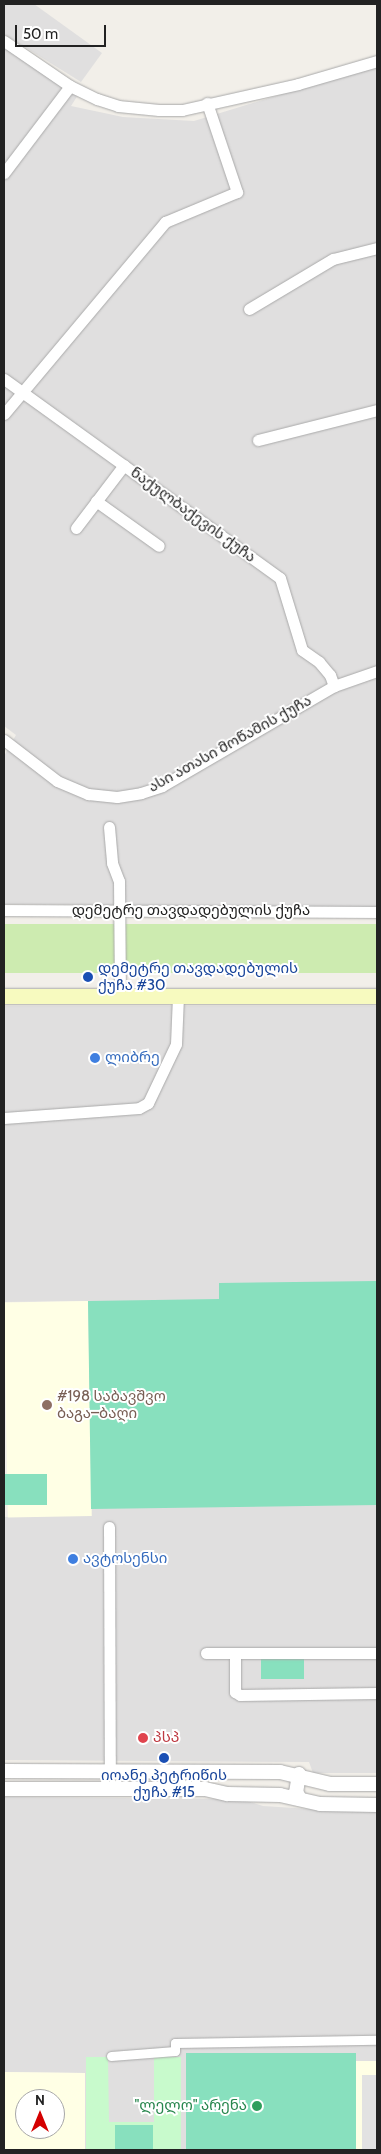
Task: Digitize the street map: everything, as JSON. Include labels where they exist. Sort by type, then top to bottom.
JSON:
[{"type":"main road","points":[[4,996],[377,996]]},
{"type":"street","points":[[4,42],[70,86],[118,106],[174,110],[298,84],[377,61]]},
{"type":"street","points":[[4,173],[70,86]]},
{"type":"street","points":[[4,414],[165,222],[236,192],[207,103]]},
{"type":"street","points":[[249,309],[333,259],[377,248]]},
{"type":"street","name":"ნაქულბაქევის ქუჩა","points":[[4,379],[280,578],[302,650],[319,662],[330,675],[334,686]]},
{"type":"street","points":[[258,440],[377,410]]},
{"type":"street","points":[[76,528],[124,464]]},
{"type":"street","points":[[96,501],[160,546]]},
{"type":"street","name":"ასი ათასი მოწამის ქუჩა","points":[[4,740],[58,781],[88,794],[117,797],[141,793],[162,786],[334,686],[377,671]]},
{"type":"street","points":[[109,828],[112,863],[118,875],[120,996]]},
{"type":"street","name":"დემეტრე თავდადებულის ქუჩა","points":[[4,910],[377,912]]},
{"type":"street","points":[[4,1118],[139,1108],[148,1103],[176,1044],[178,996]]},
{"type":"street","points":[[110,1527],[110,1771]]},
{"type":"street","points":[[206,1653],[377,1653]]},
{"type":"street","points":[[236,1653],[235,1692],[240,1695],[377,1693]]},
{"type":"street","points":[[82,1770],[82,1789]]},
{"type":"street","points":[[4,1771],[280,1772],[298,1774],[330,1784],[377,1784]]},
{"type":"street","points":[[204,1771],[215,1776],[215,1784],[204,1789]]},
{"type":"street","points":[[227,1794],[222,1788],[222,1777],[229,1771]]},
{"type":"street","points":[[280,1772],[289,1780],[289,1790],[280,1795]]},
{"type":"street","points":[[298,1774],[296,1792],[300,1799]]},
{"type":"street","points":[[4,1789],[204,1789],[227,1794],[280,1795],[320,1804],[377,1805]]},
{"type":"street","points":[[111,2056],[175,2051],[175,2043],[377,2040]]},
{"type":"shaded area","points":[[4,4],[34,4],[102,53],[81,82],[4,34]]},
{"type":"shaded area","points":[[4,47],[78,95],[71,106],[123,117],[194,121],[377,65],[377,907],[4,904],[4,756],[16,735],[4,726]]},
{"type":"shaded area","points":[[4,1006],[377,1006],[377,1773],[313,1773],[309,1762],[4,1760],[4,1517],[91,1515],[88,1301],[4,1302]]},
{"type":"shaded area","name":"#198 საბავშვო ბაგა–ბაღი","points":[[88,1301],[92,1516],[8,1517],[4,1302]]},
{"type":"shaded area","points":[[4,1797],[240,1799],[263,1806],[310,1809],[377,1809],[377,2061],[356,2061],[356,2150],[85,2150],[85,2073],[4,2072]]},
{"type":"shaded area","points":[[356,2061],[377,2061],[377,2150],[356,2150]]},
{"type":"shaded area","points":[[4,2072],[85,2073],[85,2150],[4,2150]]},
{"type":"shaded area","points":[[362,2075],[377,2075],[377,2150],[362,2150]]},
{"type":"green space","points":[[4,924],[377,924],[377,973],[4,973]]},
{"type":"green space","points":[[376,1281],[377,1505],[91,1509],[88,1301],[219,1299],[219,1283]]},
{"type":"green space","points":[[4,1474],[47,1474],[47,1505],[4,1505]]},
{"type":"green space","points":[[261,1657],[304,1657],[304,1679],[261,1679]]},
{"type":"green space","name":"\"ლელო\" არენა","points":[[186,2053],[356,2053],[356,2150],[186,2150]]},
{"type":"green space","points":[[86,2057],[108,2057],[109,2122],[154,2122],[154,2057],[181,2057],[181,2150],[86,2150]]},
{"type":"green space","points":[[115,2125],[153,2125],[153,2150],[115,2150]]},
{"type":"place","name":"დემეტრე თავდადებულის ქუჩა #30","points":[[88,977]]},
{"type":"place","name":"ლიბრე","points":[[95,1058]]},
{"type":"place","name":"#198 საბავშვო ბაგა–ბაღი","points":[[47,1405]]},
{"type":"place","name":"ავტოსენსი","points":[[73,1559]]},
{"type":"place","name":"პსპ","points":[[143,1738]]},
{"type":"place","name":"იოანე პეტრიწის ქუჩა #15","points":[[164,1758]]},
{"type":"place","name":"\"ლელო\" არენა","points":[[257,2106]]}]
